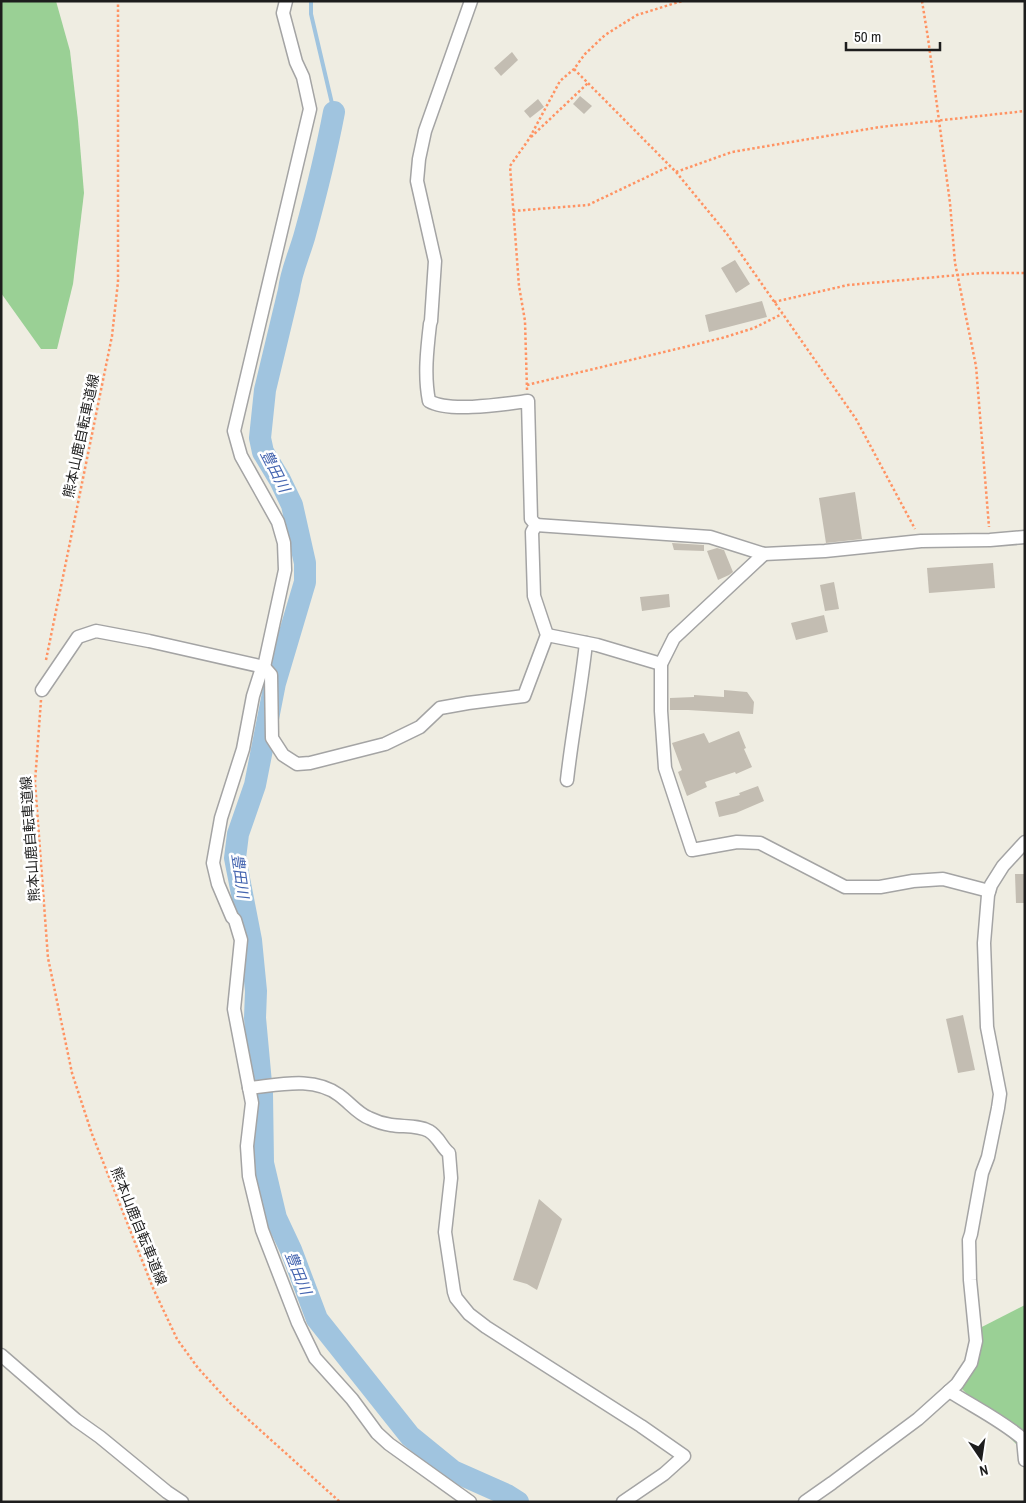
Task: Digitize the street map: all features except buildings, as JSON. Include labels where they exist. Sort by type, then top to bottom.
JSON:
[{"type":"street","points":[[286,1],[283,13],[296,62],[303,77],[310,109],[234,431],[241,456],[278,522],[284,543],[285,570],[264,667],[253,696],[243,749],[221,818],[213,863],[218,884],[235,920],[241,940],[234,1009],[252,1102],[247,1146],[249,1176],[262,1230],[298,1323],[315,1358],[352,1399],[377,1433],[470,1502]]},
{"type":"street","points":[[471,1],[425,131],[419,159],[417,181],[436,261],[426,362],[426,386],[429,401],[435,405],[451,407],[528,401],[531,519],[536,525],[710,537],[764,554],[825,551],[921,541],[990,540],[1025,537]]},
{"type":"street","points":[[42,690],[78,637],[96,631],[264,667],[271,675],[272,738],[283,755],[297,764],[310,763],[385,744],[420,727],[440,708],[468,702],[524,696],[547,635],[534,596],[532,532],[536,525]]},
{"type":"street","points":[[764,554],[674,638],[661,664],[661,711],[665,768],[692,850],[738,842],[760,843],[845,887],[880,887],[913,881],[943,879],[989,891]]},
{"type":"street","points":[[547,635],[586,643],[661,664]]},
{"type":"street","points":[[567,780],[571,745],[579,706],[586,643]]},
{"type":"street","points":[[805,1502],[918,1419],[957,1384],[970,1363],[976,1341],[968,1240],[971,1234],[982,1173],[988,1157],[1000,1094],[987,1027],[984,943],[989,891],[1003,866],[1025,842]]},
{"type":"street","points":[[249,1088],[293,1083],[317,1084],[337,1094],[367,1118],[390,1125],[410,1126],[428,1130],[441,1142],[446,1152],[449,1153],[451,1178],[445,1232],[456,1298],[469,1314],[486,1327],[641,1426],[684,1456],[664,1474],[623,1502]]},
{"type":"street","points":[[1,1355],[76,1420],[100,1436],[167,1492],[182,1502]]},
{"type":"street","points":[[949,1391],[1006,1425],[1024,1439],[1025,1460]]},
{"type":"path","name":"熊本山鹿自転車道線","points":[[46,663],[113,327],[118,282],[118,1]]},
{"type":"path","points":[[682,1],[637,15],[605,35],[584,54],[574,69],[560,80],[529,139],[510,166],[519,286],[526,320],[527,384],[722,338],[754,328],[782,314]]},
{"type":"path","points":[[922,1],[940,121],[957,275],[976,366],[990,540]]},
{"type":"path","points":[[574,69],[676,172],[727,234],[856,420],[921,541]]},
{"type":"path","points":[[529,139],[588,83]]},
{"type":"path","points":[[676,172],[732,152],[880,127],[1025,111]]},
{"type":"path","points":[[513,211],[588,205],[670,166]]},
{"type":"path","points":[[774,302],[848,285],[980,273],[1025,273]]},
{"type":"path","name":"熊本山鹿自転車道線","points":[[42,690],[34,782],[48,958],[72,1073],[92,1134],[153,1288],[177,1339],[198,1368],[230,1403],[340,1502]]},
{"type":"green space","points":[[1,1],[56,1],[70,51],[84,193],[73,284],[57,349],[41,349],[1,293]]},
{"type":"green space","points":[[1025,1305],[1025,1450],[1023,1451],[957,1384],[974,1331]]},
{"type":"waterway","points":[[311,1],[311,14],[334,112]]},
{"type":"waterway","name":"豊田川","points":[[334,112],[317,189],[292,276],[265,390],[260,438],[263,452],[292,505],[305,563],[305,582],[275,683],[255,785],[238,834],[235,858],[251,940],[256,991],[255,1018],[262,1094],[263,1163],[276,1218],[291,1250],[317,1319],[410,1436],[453,1471],[507,1495],[518,1502]]}]
